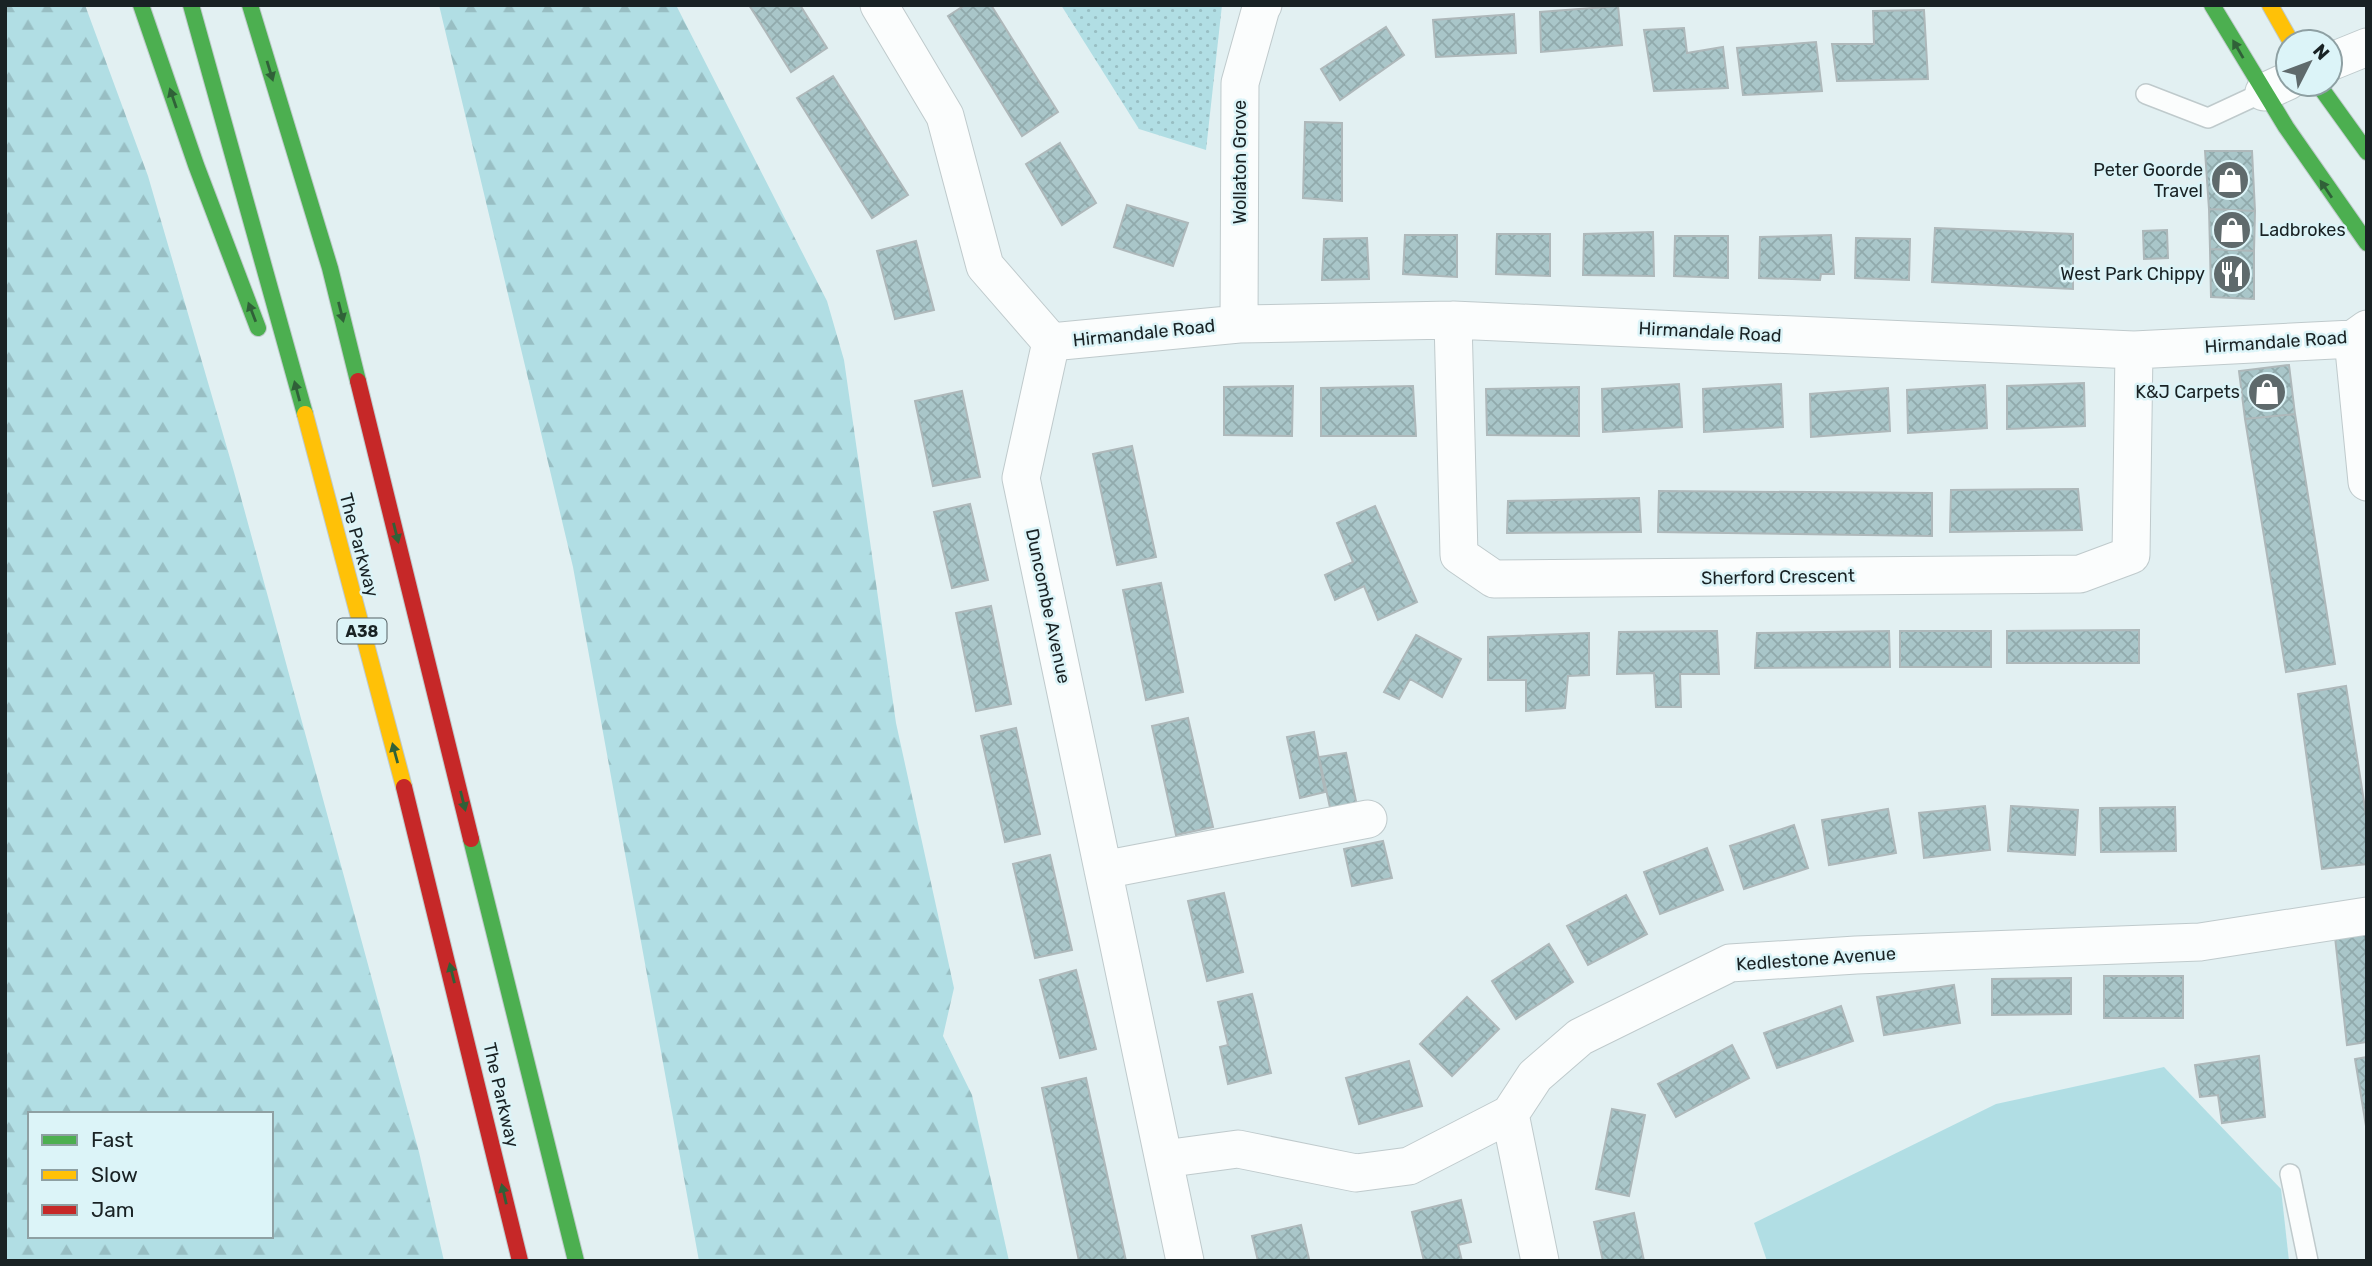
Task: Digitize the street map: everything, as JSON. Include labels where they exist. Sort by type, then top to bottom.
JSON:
[{"type":"main road","points":[[141,5],[196,165],[264,344]]},
{"type":"main road","name":"The Parkway","points":[[191,5],[463,1014],[520,1261]]},
{"type":"main road","name":"The Parkway","points":[[250,5],[330,268],[576,1261]]},
{"type":"main road","points":[[2212,5],[2274,83]]},
{"type":"main road","points":[[2270,5],[2283,28]]},
{"type":"main road","points":[[295,97],[330,268]]},
{"type":"main road","points":[[2282,98],[2330,195],[2367,243]]},
{"type":"main road","points":[[2328,98],[2367,152]]},
{"type":"main road","name":"A38","points":[[283,395],[336,536]]},
{"type":"street","points":[[879,5],[945,116],[985,266],[1051,342]]},
{"type":"street","name":"Wollaton Grove","points":[[1239,324],[1240,83],[1264,5]]},
{"type":"street","points":[[2344,56],[2367,47]]},
{"type":"street","name":"Hirmandale Road","points":[[1051,342],[1239,324],[1453,320],[2134,351],[2360,334]]},
{"type":"street","name":"Sherford Crescent","points":[[1453,320],[1459,555],[1494,579],[2080,574],[2131,555],[2134,351]]},
{"type":"street","points":[[2360,334],[2367,482]]},
{"type":"street","name":"Duncombe Avenue","points":[[1051,342],[1021,478],[1185,1261]]},
{"type":"street","points":[[1103,870],[1368,820]]},
{"type":"street","name":"Kedlestone Avenue","points":[[1164,1159],[1238,1149],[1356,1172],[1409,1166],[1510,1114],[1535,1076],[1580,1037],[1730,963],[1856,955],[2200,942],[2367,916]]},
{"type":"street","points":[[1510,1114],[1540,1261]]},
{"type":"lane","points":[[2146,94],[2208,118],[2274,87]]},
{"type":"lane","points":[[2290,1174],[2308,1261]]},
{"type":"green space","points":[[5,5],[85,5],[148,176],[234,472],[419,1152],[444,1261],[5,1261]]},
{"type":"green space","points":[[439,5],[676,5],[827,301],[844,360],[896,723],[954,988],[943,1036],[972,1095],[1009,1261],[699,1261],[573,567]]},
{"type":"green space","points":[[1061,5],[1222,5],[1206,150],[1139,129]]},
{"type":"green space","points":[[2164,1067],[2281,1189],[2289,1261],[1767,1261],[1754,1223],[1996,1104]]},
{"type":"building","points":[[749,5],[800,5],[827,48],[791,72]]},
{"type":"building","points":[[965,5],[991,5],[1058,112],[1022,136],[948,16]]},
{"type":"building","points":[[1618,6],[1622,45],[1541,52],[1540,12]]},
{"type":"building","points":[[1924,10],[1928,79],[1837,81],[1832,44],[1874,44],[1873,11]]},
{"type":"building","points":[[1514,14],[1516,53],[1436,57],[1433,20]]},
{"type":"building","points":[[1386,27],[1404,55],[1340,100],[1321,69]]},
{"type":"building","points":[[1684,28],[1687,53],[1723,47],[1728,88],[1654,91],[1644,30]]},
{"type":"building","points":[[1816,42],[1822,91],[1743,95],[1737,48]]},
{"type":"building","points":[[833,76],[908,195],[872,218],[797,98]]},
{"type":"building","points":[[1305,122],[1342,123],[1342,201],[1303,198]]},
{"type":"building","points":[[1060,143],[1096,203],[1062,225],[1026,164]]},
{"type":"building","name":"Peter Goorde Travel","points":[[2205,151],[2252,151],[2255,211],[2209,209]]},
{"type":"building","points":[[1127,205],[1188,223],[1173,266],[1114,247]]},
{"type":"building","name":"Ladbrokes","points":[[2209,209],[2255,211],[2254,251],[2210,249]]},
{"type":"building","points":[[1935,228],[2073,234],[2073,289],[1932,282]]},
{"type":"building","points":[[2167,230],[2168,258],[2144,259],[2143,231]]},
{"type":"building","points":[[1653,232],[1654,276],[1583,275],[1584,234]]},
{"type":"building","points":[[1497,234],[1550,234],[1550,276],[1496,274]]},
{"type":"building","points":[[1405,235],[1457,235],[1457,277],[1403,274]]},
{"type":"building","points":[[1831,235],[1834,274],[1821,274],[1820,280],[1759,278],[1760,237]]},
{"type":"building","points":[[1675,236],[1728,236],[1728,278],[1674,276]]},
{"type":"building","points":[[1367,238],[1369,279],[1322,280],[1324,239]]},
{"type":"building","points":[[1856,238],[1910,239],[1909,280],[1855,278]]},
{"type":"building","points":[[916,241],[934,310],[895,319],[877,251]]},
{"type":"building","name":"West Park Chippy","points":[[2210,249],[2254,251],[2254,299],[2211,297]]},
{"type":"building","name":"K&J Carpets","points":[[2289,365],[2295,414],[2245,419],[2239,371]]},
{"type":"building","points":[[2084,383],[2085,426],[2007,429],[2007,386]]},
{"type":"building","points":[[1679,384],[1682,427],[1603,432],[1602,389]]},
{"type":"building","points":[[1781,384],[1783,427],[1704,432],[1703,389]]},
{"type":"building","points":[[1985,385],[1987,428],[1908,433],[1907,390]]},
{"type":"building","points":[[1293,386],[1292,436],[1224,435],[1224,387]]},
{"type":"building","points":[[1413,386],[1416,436],[1321,436],[1321,388]]},
{"type":"building","points":[[1579,387],[1579,436],[1487,435],[1486,389]]},
{"type":"building","points":[[1888,388],[1890,431],[1811,437],[1810,394]]},
{"type":"building","points":[[962,391],[980,477],[933,486],[915,401]]},
{"type":"building","points":[[2295,414],[2335,664],[2286,672],[2245,419]]},
{"type":"building","points":[[1132,446],[1156,557],[1117,565],[1093,454]]},
{"type":"building","points":[[2078,489],[2082,530],[1950,532],[1951,490]]},
{"type":"building","points":[[1659,491],[1932,493],[1932,536],[1658,532]]},
{"type":"building","points":[[1639,498],[1641,532],[1507,533],[1508,501]]},
{"type":"building","points":[[970,504],[988,580],[952,588],[934,512]]},
{"type":"building","points":[[1375,506],[1417,602],[1378,620],[1364,586],[1335,600],[1325,575],[1353,562],[1337,523]]},
{"type":"building","points":[[1161,583],[1183,692],[1146,700],[1123,590]]},
{"type":"building","points":[[991,606],[1011,704],[976,711],[956,613]]},
{"type":"building","points":[[2139,630],[2139,663],[2007,663],[2007,631]]},
{"type":"building","points":[[1717,631],[1719,674],[1680,674],[1681,707],[1656,707],[1654,673],[1617,674],[1619,632]]},
{"type":"building","points":[[1889,631],[1890,667],[1755,668],[1757,633]]},
{"type":"building","points":[[1900,631],[1991,631],[1991,667],[1900,667]]},
{"type":"building","points":[[1589,633],[1589,675],[1568,676],[1565,708],[1526,711],[1526,680],[1488,680],[1488,637]]},
{"type":"building","points":[[1416,635],[1461,659],[1442,697],[1410,679],[1399,699],[1384,692]]},
{"type":"building","points":[[2346,686],[2367,821],[2367,864],[2322,869],[2298,694]]},
{"type":"building","points":[[1188,718],[1213,827],[1176,835],[1152,726]]},
{"type":"building","points":[[1016,728],[1040,834],[1005,842],[981,736]]},
{"type":"building","points":[[1314,732],[1325,792],[1300,798],[1287,737]]},
{"type":"building","points":[[1346,753],[1357,806],[1331,812],[1319,757]]},
{"type":"building","points":[[1985,806],[1990,850],[1924,858],[1919,813]]},
{"type":"building","points":[[2011,806],[2078,810],[2075,855],[2008,851]]},
{"type":"building","points":[[2175,807],[2176,851],[2101,852],[2100,808]]},
{"type":"building","points":[[1888,809],[1896,853],[1829,865],[1822,820]]},
{"type":"building","points":[[1794,825],[1808,868],[1744,889],[1730,846]]},
{"type":"building","points":[[1383,841],[1392,878],[1352,886],[1344,849]]},
{"type":"building","points":[[1707,848],[1723,890],[1660,914],[1644,872]]},
{"type":"building","points":[[1050,855],[1072,950],[1035,958],[1013,864]]},
{"type":"building","points":[[1224,893],[1243,972],[1207,981],[1188,901]]},
{"type":"building","points":[[1626,895],[1647,934],[1588,965],[1567,926]]},
{"type":"building","points":[[2367,925],[2367,1042],[2347,1045],[2334,928]]},
{"type":"building","points":[[1549,944],[1573,982],[1516,1019],[1492,981]]},
{"type":"building","points":[[1076,970],[1096,1049],[1060,1058],[1040,980]]},
{"type":"building","points":[[2104,976],[2183,976],[2183,1018],[2104,1018]]},
{"type":"building","points":[[2071,978],[2071,1014],[1992,1015],[1992,979]]},
{"type":"building","points":[[1954,985],[1960,1023],[1884,1035],[1877,997]]},
{"type":"building","points":[[1252,994],[1271,1073],[1228,1084],[1220,1047],[1228,1045],[1218,1002]]},
{"type":"building","points":[[1467,997],[1499,1029],[1452,1076],[1420,1044]]},
{"type":"building","points":[[1841,1006],[1853,1041],[1777,1068],[1764,1033]]},
{"type":"building","points":[[1732,1045],[1749,1078],[1676,1117],[1658,1084]]},
{"type":"building","points":[[2259,1056],[2265,1117],[2222,1123],[2218,1095],[2200,1097],[2195,1065]]},
{"type":"building","points":[[2367,1057],[2367,1132],[2355,1059]]},
{"type":"building","points":[[1409,1061],[1422,1106],[1359,1124],[1346,1078]]},
{"type":"building","points":[[1086,1078],[1126,1261],[1079,1261],[1042,1088]]},
{"type":"building","points":[[1612,1109],[1645,1115],[1629,1196],[1596,1189]]},
{"type":"building","points":[[1461,1200],[1471,1242],[1458,1245],[1462,1261],[1424,1261],[1412,1212]]},
{"type":"building","points":[[1634,1213],[1644,1261],[1603,1261],[1594,1222]]},
{"type":"building","points":[[1301,1225],[1309,1259],[1258,1261],[1252,1236]]},
{"type":"traffic: fast","points":[[141,5],[196,165],[258,328]]},
{"type":"traffic: fast","points":[[191,5],[305,414]]},
{"type":"traffic: fast","points":[[250,5],[330,268],[358,381]]},
{"type":"traffic: fast","points":[[2212,5],[2286,127],[2367,243]]},
{"type":"traffic: fast","points":[[2328,98],[2367,152]]},
{"type":"traffic: fast","points":[[471,839],[576,1261]]},
{"type":"traffic: slow","points":[[2270,5],[2283,28]]},
{"type":"traffic: slow","points":[[305,414],[404,787]]},
{"type":"traffic: jam","points":[[358,381],[471,839]]},
{"type":"traffic: jam","points":[[404,787],[520,1261]]},
{"type":"place","name":"Peter Goorde Travel","points":[[2230,180]]},
{"type":"place","name":"Ladbrokes","points":[[2232,230]]},
{"type":"place","name":"West Park Chippy","points":[[2232,274]]},
{"type":"place","name":"K&J Carpets","points":[[2267,392]]}]
